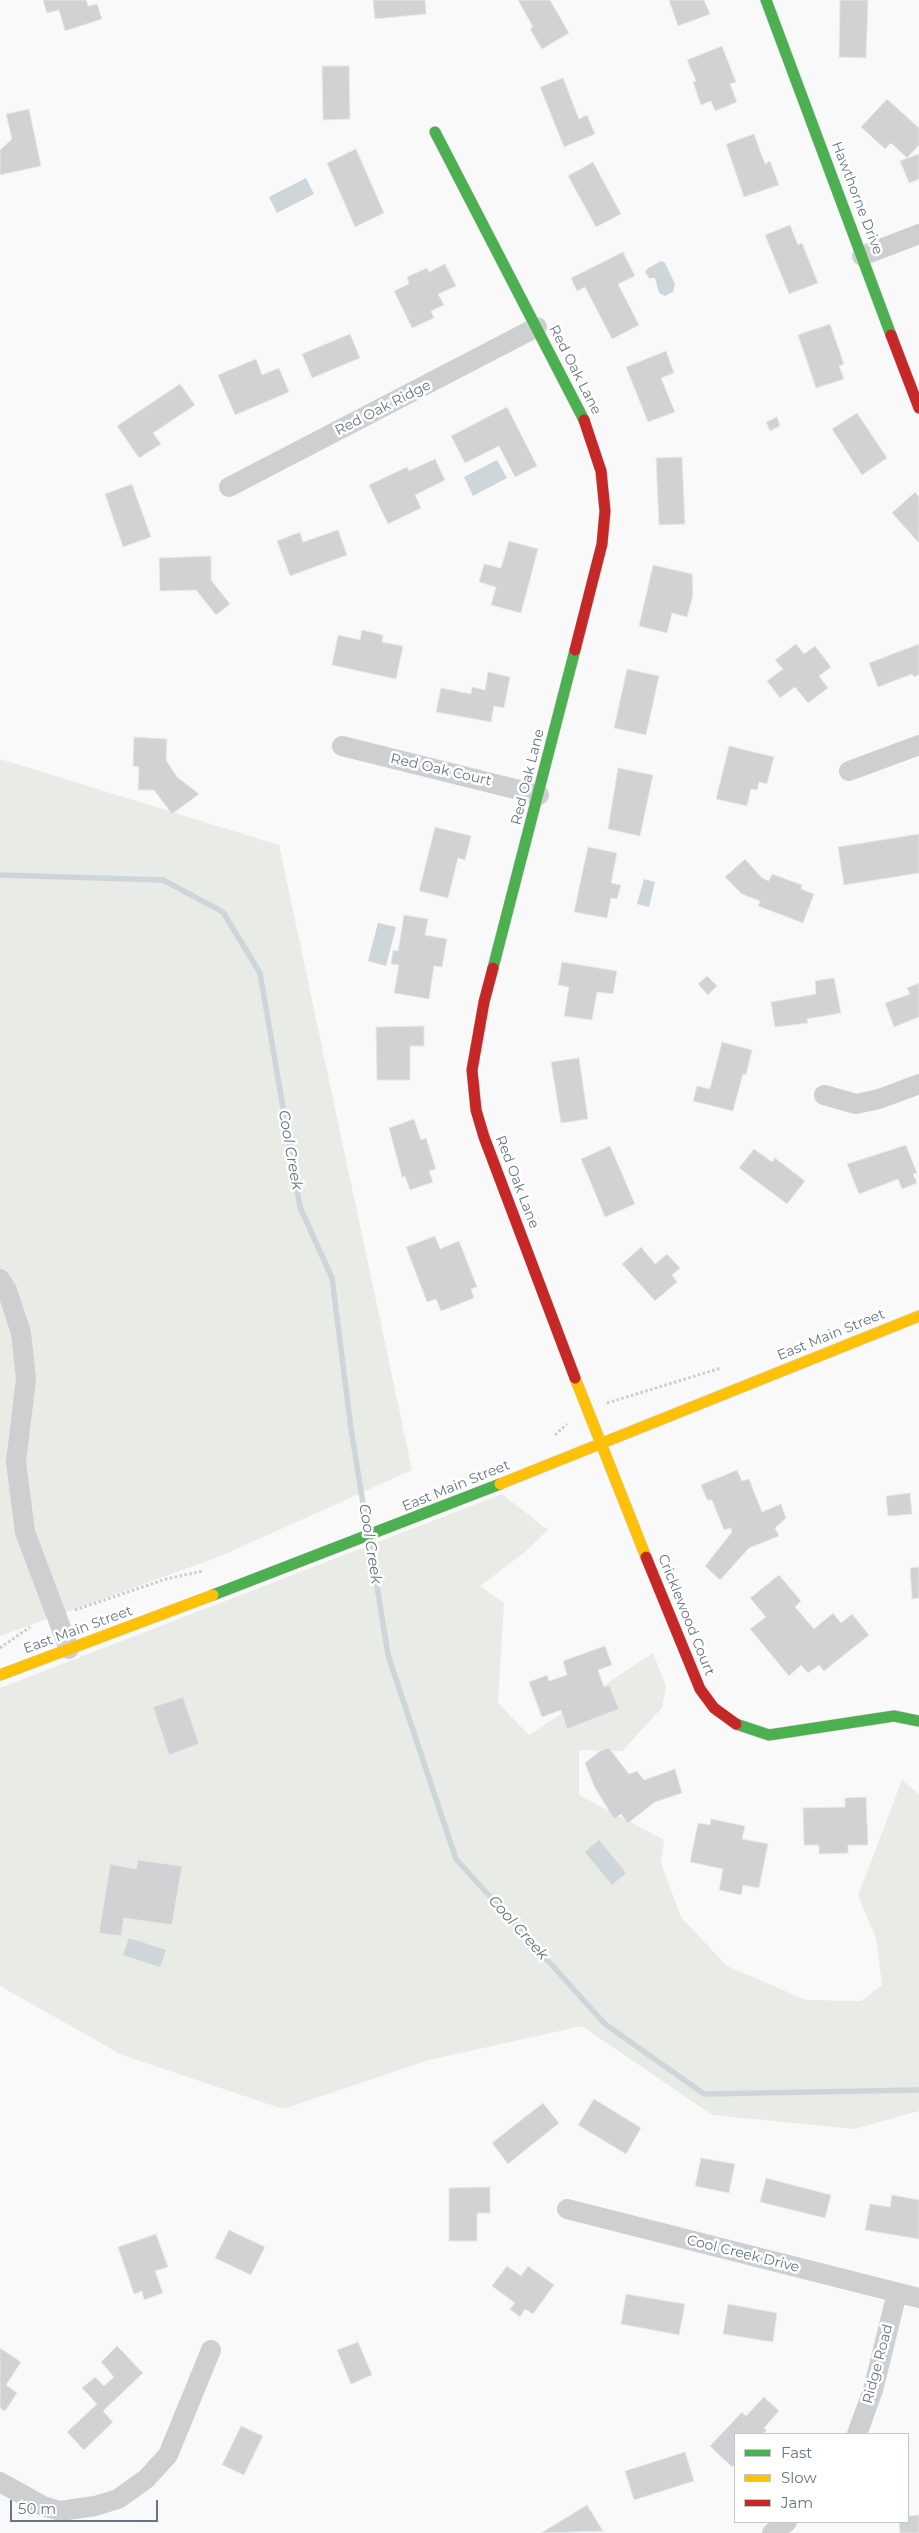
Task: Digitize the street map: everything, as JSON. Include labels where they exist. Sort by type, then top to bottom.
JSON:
[{"type":"street","name":"Hawthorne Drive","points":[[766,0],[919,408]]},
{"type":"street","name":"Red Oak Lane","points":[[435,132],[590,433],[601,472],[605,511],[602,544],[539,795],[484,1002],[472,1070],[476,1110],[484,1137],[600,1444]]},
{"type":"street","points":[[862,256],[919,234]]},
{"type":"street","name":"Red Oak Ridge","points":[[229,487],[537,327]]},
{"type":"street","points":[[849,771],[919,745]]},
{"type":"street","name":"Red Oak Court","points":[[342,746],[539,795]]},
{"type":"street","points":[[824,1095],[856,1104],[879,1099],[919,1084]]},
{"type":"street","points":[[0,1279],[8,1290],[21,1333],[26,1379],[16,1462],[25,1532],[69,1650]]},
{"type":"street","name":"East Main Street","points":[[0,1675],[359,1540],[919,1316]]},
{"type":"street","name":"Cricklewood Court","points":[[600,1444],[692,1672],[700,1689],[714,1708],[731,1722],[769,1735],[800,1732],[894,1716],[919,1720]]},
{"type":"street","name":"Cool Creek Drive","points":[[566,2210],[919,2298]]},
{"type":"street","name":"Ridge Road","points":[[856,2433],[873,2390],[897,2293]]},
{"type":"street","points":[[0,2482],[42,2506],[60,2510],[95,2506],[118,2499],[146,2479],[168,2455],[211,2350]]},
{"type":"street","points":[[772,2533],[785,2523]]},
{"type":"path","points":[[607,1403],[726,1367]]},
{"type":"path","points":[[0,1648],[30,1627]]},
{"type":"shaded area","points":[[306,178],[314,194],[277,213],[269,197]]},
{"type":"shaded area","points":[[661,261],[665,263],[675,284],[673,292],[665,296],[659,293],[655,278],[649,278],[645,272]]},
{"type":"shaded area","points":[[497,460],[507,478],[473,496],[464,477]]},
{"type":"shaded area","points":[[0,759],[279,845],[412,1470],[221,1556],[0,1636]]},
{"type":"shaded area","points":[[644,879],[655,882],[649,907],[637,904]]},
{"type":"shaded area","points":[[378,923],[396,927],[386,966],[368,961]]},
{"type":"shaded area","points":[[502,1494],[548,1530],[525,1552],[480,1586],[504,1603],[498,1703],[529,1735],[653,1653],[666,1686],[662,1708],[622,1751],[579,1750],[579,1795],[664,1840],[661,1863],[681,1917],[727,1966],[806,2000],[861,2001],[882,1985],[876,1938],[858,1896],[902,1780],[919,1794],[919,2111],[855,2129],[712,2115],[582,2026],[429,2060],[283,2109],[122,2055],[0,1986],[0,1688]]},
{"type":"shaded area","points":[[599,1840],[626,1873],[612,1885],[585,1852]]},
{"type":"shaded area","points":[[129,1938],[166,1950],[160,1967],[123,1955]]},
{"type":"building","points":[[43,0],[86,0],[88,6],[97,4],[102,19],[65,31],[59,10],[47,13]]},
{"type":"building","points":[[373,0],[425,0],[426,14],[375,19]]},
{"type":"building","points":[[518,0],[550,0],[569,33],[542,49],[530,29],[533,27]]},
{"type":"building","points":[[669,0],[704,0],[710,14],[678,26]]},
{"type":"building","points":[[840,0],[868,0],[866,58],[839,57]]},
{"type":"building","points":[[722,46],[736,82],[730,84],[737,102],[715,111],[711,101],[701,105],[693,82],[696,81],[687,60]]},
{"type":"building","points":[[322,66],[349,66],[350,119],[323,120]]},
{"type":"building","points":[[563,78],[579,119],[587,115],[595,134],[564,147],[540,87]]},
{"type":"building","points":[[887,99],[919,128],[919,145],[907,158],[891,143],[885,149],[861,127]]},
{"type":"building","points":[[29,109],[41,166],[0,175],[0,150],[12,139],[6,114]]},
{"type":"building","points":[[754,134],[765,164],[770,161],[779,185],[744,197],[726,144]]},
{"type":"building","points":[[356,149],[384,213],[355,227],[327,163]]},
{"type":"building","points":[[919,154],[919,179],[909,183],[900,161]]},
{"type":"building","points":[[593,162],[621,214],[596,227],[568,176]]},
{"type":"building","points":[[790,225],[798,245],[802,243],[818,283],[789,294],[765,235]]},
{"type":"building","points":[[623,252],[635,276],[618,284],[639,325],[612,339],[585,287],[577,291],[571,278]]},
{"type":"building","points":[[445,264],[456,286],[438,294],[444,305],[431,311],[434,318],[412,328],[394,291],[409,284],[407,277],[427,268],[429,272]]},
{"type":"building","points":[[830,324],[844,364],[839,366],[844,379],[816,388],[798,335]]},
{"type":"building","points":[[350,334],[360,358],[312,378],[302,354]]},
{"type":"building","points":[[666,351],[674,373],[661,378],[675,412],[648,422],[626,367]]},
{"type":"building","points":[[256,359],[262,375],[279,368],[289,392],[235,415],[218,375]]},
{"type":"building","points":[[180,384],[195,405],[153,433],[161,444],[139,458],[117,426]]},
{"type":"building","points":[[507,407],[537,466],[515,477],[499,446],[465,463],[451,436]]},
{"type":"building","points":[[857,413],[887,458],[862,475],[832,429]]},
{"type":"building","points":[[777,417],[780,426],[770,431],[766,422]]},
{"type":"building","points":[[682,457],[685,524],[659,525],[656,458]]},
{"type":"building","points":[[435,459],[445,480],[415,495],[421,508],[388,524],[369,485],[407,467],[409,471]]},
{"type":"building","points":[[132,484],[151,537],[123,547],[105,494]]},
{"type":"building","points":[[915,492],[919,497],[919,543],[892,513]]},
{"type":"building","points":[[338,530],[347,555],[290,576],[277,541],[300,532],[303,542]]},
{"type":"building","points":[[509,541],[538,549],[521,613],[491,605],[496,587],[479,582],[484,564],[501,568]]},
{"type":"building","points":[[211,556],[211,580],[230,604],[216,615],[196,590],[160,591],[159,558]]},
{"type":"building","points":[[653,565],[692,574],[693,595],[687,617],[672,613],[667,633],[639,626]]},
{"type":"building","points":[[362,630],[383,635],[382,642],[403,646],[396,679],[332,665],[338,635],[360,640]]},
{"type":"building","points":[[796,644],[804,654],[815,646],[831,667],[819,676],[828,688],[808,703],[795,687],[780,698],[767,681],[783,669],[775,660]]},
{"type":"building","points":[[919,644],[919,675],[914,677],[912,674],[878,687],[869,663]]},
{"type":"building","points":[[627,669],[659,676],[646,735],[614,728]]},
{"type":"building","points":[[488,672],[510,677],[504,708],[494,706],[491,722],[436,712],[441,688],[471,694],[472,687],[485,690]]},
{"type":"building","points":[[134,737],[167,739],[166,760],[177,777],[199,794],[172,814],[154,790],[138,790],[139,767],[133,766]]},
{"type":"building","points":[[729,746],[774,757],[767,784],[759,782],[757,790],[751,789],[747,806],[716,799]]},
{"type":"building","points":[[618,768],[653,775],[640,836],[608,829]]},
{"type":"building","points":[[435,827],[471,836],[465,860],[458,858],[448,898],[419,891]]},
{"type":"building","points":[[919,834],[919,873],[844,885],[838,847]]},
{"type":"building","points":[[588,847],[617,853],[611,883],[621,885],[617,899],[611,898],[607,918],[574,912]]},
{"type":"building","points":[[745,859],[762,878],[769,881],[772,874],[802,885],[801,889],[814,894],[803,923],[758,906],[760,901],[742,894],[725,877]]},
{"type":"building","points":[[404,915],[428,919],[425,935],[447,939],[442,967],[434,966],[429,999],[394,993],[399,965],[391,964],[393,950],[398,951]]},
{"type":"building","points":[[562,962],[617,971],[613,994],[597,992],[592,1020],[564,1016],[569,987],[558,985]]},
{"type":"building","points":[[707,976],[717,986],[708,995],[698,984]]},
{"type":"building","points":[[834,978],[841,1013],[807,1019],[808,1023],[775,1027],[771,1002],[816,994],[815,981]]},
{"type":"building","points":[[919,983],[919,1017],[894,1027],[885,1003],[910,994],[907,988]]},
{"type":"building","points":[[424,1026],[424,1046],[410,1046],[410,1080],[377,1080],[376,1027]]},
{"type":"building","points":[[722,1042],[752,1050],[746,1075],[743,1074],[733,1111],[693,1101],[697,1086],[710,1089]]},
{"type":"building","points":[[579,1058],[588,1119],[561,1123],[551,1062]]},
{"type":"building","points":[[414,1119],[421,1140],[426,1138],[436,1169],[429,1171],[433,1182],[410,1190],[405,1176],[402,1177],[389,1128]]},
{"type":"building","points":[[906,1145],[917,1173],[913,1174],[917,1183],[902,1189],[898,1179],[859,1194],[847,1164]]},
{"type":"building","points":[[610,1146],[635,1204],[605,1217],[581,1159]]},
{"type":"building","points":[[754,1149],[772,1162],[775,1158],[805,1181],[787,1204],[739,1168]]},
{"type":"building","points":[[435,1236],[440,1249],[459,1241],[477,1287],[471,1289],[474,1298],[441,1311],[436,1299],[427,1302],[406,1247]]},
{"type":"building","points":[[641,1247],[655,1264],[667,1254],[680,1268],[672,1275],[677,1282],[655,1301],[622,1264]]},
{"type":"building","points":[[737,1470],[742,1481],[749,1479],[762,1512],[781,1504],[786,1518],[775,1528],[779,1536],[749,1548],[720,1580],[705,1566],[732,1532],[731,1528],[724,1530],[712,1500],[707,1500],[701,1485]]},
{"type":"building","points":[[910,1493],[912,1514],[888,1516],[886,1496]]},
{"type":"building","points":[[919,1567],[919,1598],[912,1599],[910,1568]]},
{"type":"building","points":[[779,1575],[801,1601],[795,1607],[814,1629],[833,1613],[841,1623],[852,1614],[869,1635],[824,1671],[819,1665],[808,1673],[801,1665],[789,1676],[750,1629],[766,1617],[750,1598]]},
{"type":"building","points":[[605,1646],[612,1665],[598,1670],[604,1687],[609,1685],[619,1709],[567,1729],[561,1710],[542,1717],[529,1682],[547,1675],[549,1681],[567,1675],[563,1661]]},
{"type":"building","points":[[183,1697],[199,1744],[169,1755],[153,1707]]},
{"type":"building","points":[[609,1748],[629,1774],[637,1771],[644,1780],[675,1769],[682,1793],[655,1802],[628,1823],[621,1814],[614,1819],[594,1786],[585,1763],[600,1751]]},
{"type":"building","points":[[866,1797],[868,1845],[848,1845],[848,1853],[819,1854],[819,1845],[804,1845],[803,1808],[845,1807],[845,1798]]},
{"type":"building","points":[[711,1819],[745,1826],[742,1839],[768,1844],[759,1888],[743,1885],[741,1895],[719,1890],[723,1869],[690,1862],[698,1823],[710,1825]]},
{"type":"building","points":[[138,1860],[182,1866],[172,1925],[124,1918],[121,1936],[99,1933],[110,1864],[136,1869]]},
{"type":"building","points":[[594,2099],[641,2128],[626,2154],[578,2125]]},
{"type":"building","points":[[543,2103],[559,2123],[508,2164],[492,2143]]},
{"type":"building","points":[[701,2158],[735,2164],[729,2193],[695,2186]]},
{"type":"building","points":[[766,2178],[831,2195],[825,2218],[760,2202]]},
{"type":"building","points":[[490,2187],[490,2213],[477,2213],[477,2241],[449,2241],[449,2188]]},
{"type":"building","points":[[892,2195],[919,2200],[919,2239],[865,2230],[870,2204],[890,2207]]},
{"type":"building","points":[[229,2230],[265,2247],[251,2275],[215,2258]]},
{"type":"building","points":[[156,2234],[168,2267],[155,2271],[163,2293],[144,2300],[142,2291],[134,2294],[118,2247]]},
{"type":"building","points":[[507,2266],[521,2276],[528,2266],[554,2285],[533,2314],[525,2309],[520,2317],[510,2309],[515,2303],[492,2286]]},
{"type":"building","points":[[626,2294],[685,2304],[679,2335],[621,2324]]},
{"type":"building","points":[[728,2304],[777,2313],[773,2342],[723,2334]]},
{"type":"building","points":[[358,2342],[372,2375],[351,2384],[337,2350]]},
{"type":"building","points":[[117,2346],[143,2373],[103,2411],[113,2422],[84,2450],[67,2432],[97,2404],[82,2388],[95,2377],[104,2386],[114,2377],[101,2362]]},
{"type":"building","points":[[0,2348],[21,2362],[6,2385],[17,2393],[5,2411],[0,2408]]},
{"type":"building","points":[[764,2397],[779,2411],[764,2428],[767,2430],[764,2433],[734,2433],[734,2465],[732,2467],[710,2446],[742,2412],[746,2416]]},
{"type":"building","points":[[241,2426],[263,2436],[244,2475],[222,2465]]},
{"type":"building","points":[[685,2452],[694,2481],[634,2500],[625,2471]]},
{"type":"building","points":[[587,2505],[603,2531],[541,2533]]},
{"type":"building","points":[[919,2515],[919,2533],[900,2533],[899,2523],[909,2523],[909,2516]]},
{"type":"waterway","name":"Cool Creek","points":[[0,875],[163,880],[223,912],[260,973],[300,1207],[332,1278],[351,1429],[367,1528]]},
{"type":"waterway","name":"Cool Creek","points":[[370,1542],[388,1655],[456,1859],[605,2024],[704,2094],[919,2090]]},
{"type":"traffic: fast","points":[[766,0],[891,335]]},
{"type":"traffic: fast","points":[[435,132],[584,420]]},
{"type":"traffic: fast","points":[[493,968],[575,650]]},
{"type":"traffic: fast","points":[[213,1595],[500,1484]]},
{"type":"traffic: fast","points":[[736,1724],[769,1735],[894,1716],[919,1721]]},
{"type":"traffic: slow","points":[[500,1484],[919,1316]]},
{"type":"traffic: slow","points":[[575,1378],[646,1557]]},
{"type":"traffic: slow","points":[[0,1675],[213,1595]]},
{"type":"traffic: jam","points":[[891,335],[919,408]]},
{"type":"traffic: jam","points":[[575,650],[602,544],[605,511],[601,471],[584,420]]},
{"type":"traffic: jam","points":[[493,968],[484,1002],[472,1070],[476,1110],[484,1137],[575,1378]]},
{"type":"traffic: jam","points":[[646,1557],[700,1689],[714,1708],[736,1724]]}]
